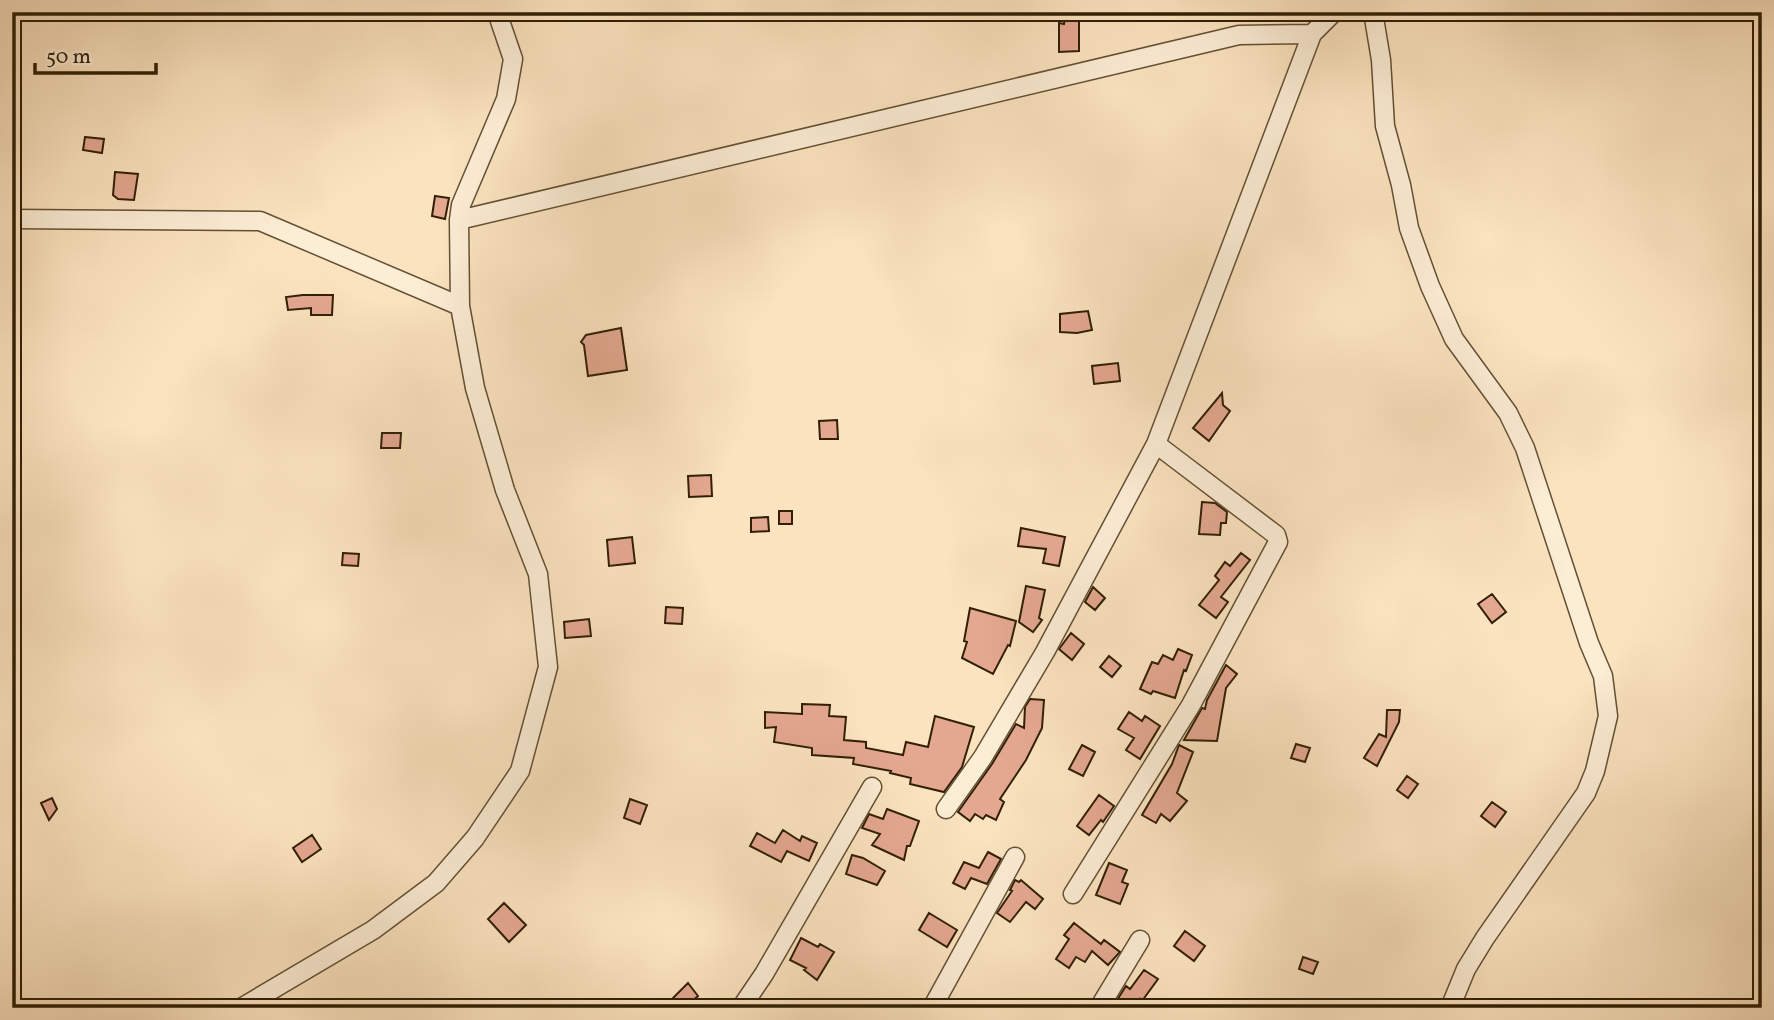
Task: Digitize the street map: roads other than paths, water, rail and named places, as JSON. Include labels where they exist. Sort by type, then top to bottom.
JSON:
[{"type":"street","points":[[241,1008],[373,930],[436,883],[475,838],[520,771],[548,667],[538,574],[505,491],[475,388],[460,306],[461,205],[506,99],[513,59],[497,12]]},
{"type":"street","points":[[946,809],[983,757],[1045,652],[1156,444],[1312,34],[1334,12]]},
{"type":"street","points":[[1373,12],[1381,60],[1385,126],[1409,228],[1430,286],[1454,339],[1508,413],[1525,448],[1589,643],[1603,676],[1608,716],[1595,771],[1586,793],[1485,938],[1466,969],[1450,1008]]},
{"type":"street","points":[[459,220],[1238,35],[1312,34]]},
{"type":"street","points":[[12,219],[260,221],[460,306]]},
{"type":"street","points":[[1073,894],[1191,705],[1278,542],[1276,536],[1156,444]]},
{"type":"street","points":[[741,1008],[764,974],[872,787]]},
{"type":"street","points":[[932,1008],[1015,857]]},
{"type":"street","points":[[1099,1008],[1140,940]]}]
